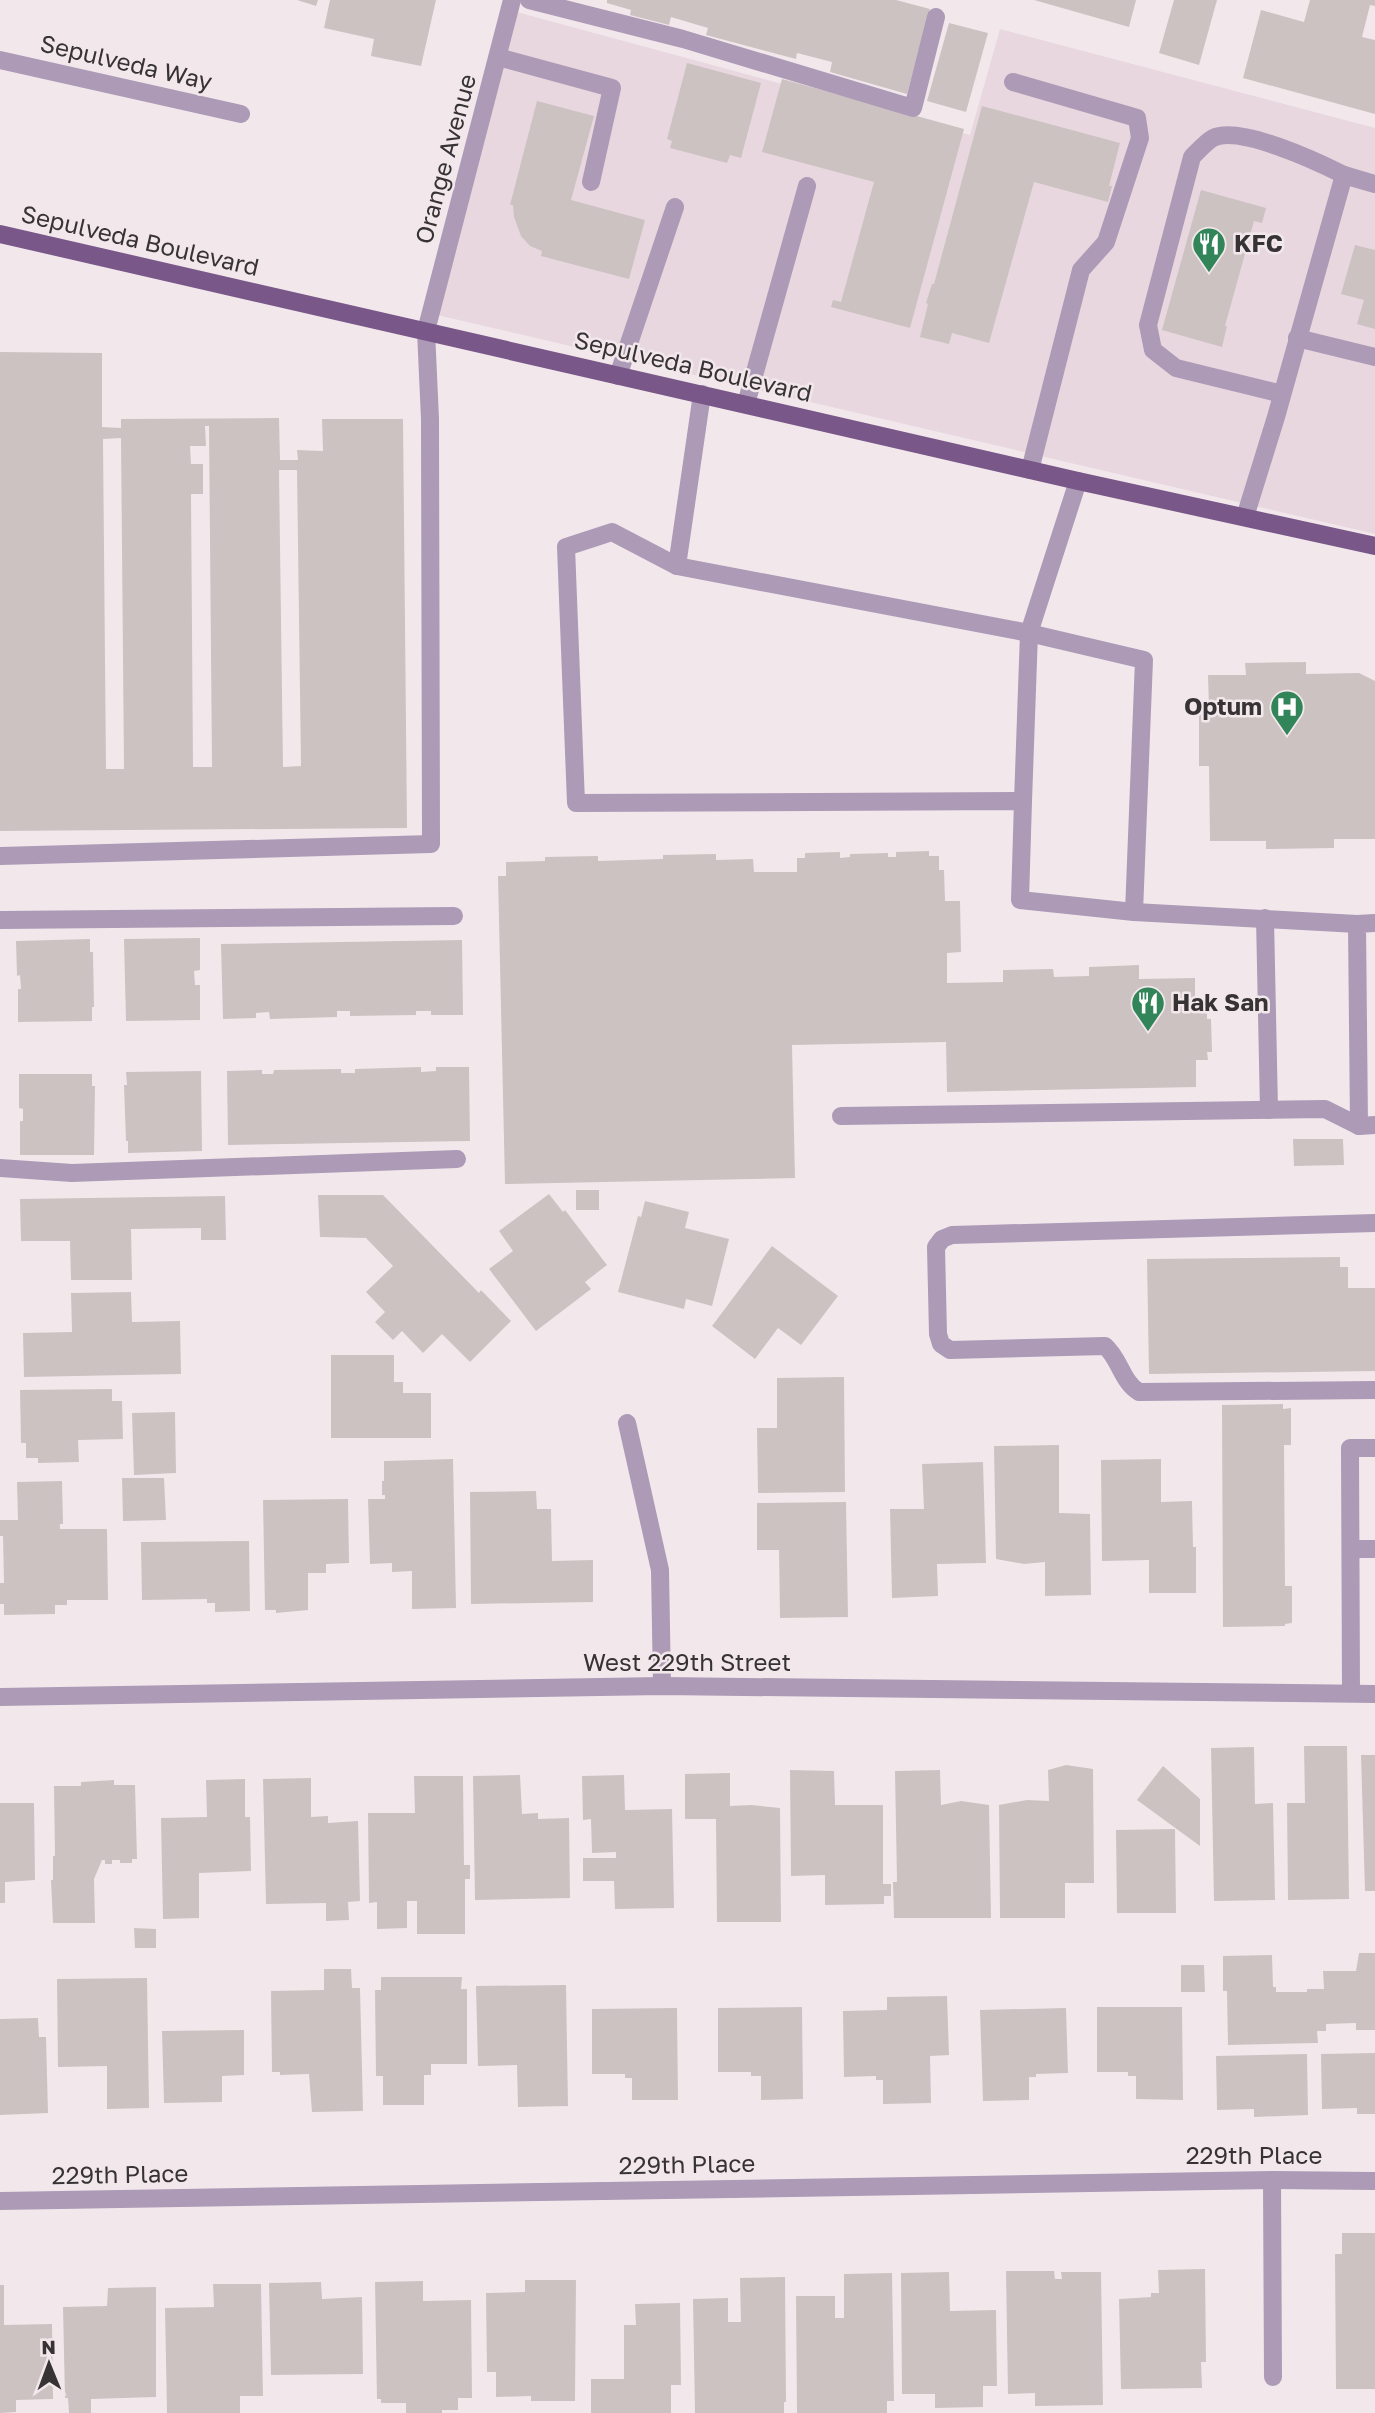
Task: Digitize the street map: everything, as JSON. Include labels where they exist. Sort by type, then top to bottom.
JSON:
[{"type":"main road","name":"Sepulveda Boulevard","points":[[0,234],[1078,481],[1375,546]]},
{"type":"street","name":"Orange Avenue","points":[[0,856],[431,844],[430,433],[426,331],[512,0]]},
{"type":"street","points":[[529,0],[683,40],[913,108],[936,17]]},
{"type":"street","points":[[498,57],[612,88],[591,182]]},
{"type":"street","name":"Sepulveda Way","points":[[0,60],[241,114]]},
{"type":"street","points":[[1013,82],[1137,118],[1140,138],[1106,242],[1081,270],[1030,470]]},
{"type":"street","points":[[1282,394],[1176,368],[1153,350],[1148,325],[1192,156],[1213,138],[1237,134],[1315,160],[1344,175],[1375,184]]},
{"type":"street","points":[[1245,517],[1344,175]]},
{"type":"street","points":[[746,404],[807,186]]},
{"type":"street","points":[[618,376],[675,207]]},
{"type":"street","points":[[1297,338],[1375,357]]},
{"type":"street","points":[[677,566],[702,394]]},
{"type":"street","points":[[841,1116],[1325,1109],[1367,1125],[1366,923],[1134,912],[1020,901],[1029,633],[1078,481]]},
{"type":"street","points":[[1023,801],[576,803],[566,547],[612,532],[677,566],[1029,633],[1144,660],[1134,912]]},
{"type":"street","points":[[0,920],[454,916]]},
{"type":"street","points":[[1265,918],[1269,1110]]},
{"type":"street","points":[[0,1168],[72,1173],[457,1159]]},
{"type":"street","points":[[1375,1223],[952,1235],[942,1239],[936,1247],[938,1334],[941,1344],[950,1350],[1105,1346],[1112,1352],[1131,1387],[1139,1392],[1375,1390]]},
{"type":"street","points":[[627,1423],[660,1570],[662,1686]]},
{"type":"street","points":[[1351,1693],[1350,1448],[1375,1448]]},
{"type":"street","points":[[1351,1549],[1375,1549]]},
{"type":"street","name":"West 229th Street","points":[[0,1698],[662,1686],[1375,1694]]},
{"type":"street","points":[[1272,2180],[1273,2376]]},
{"type":"street","name":"229th Place","points":[[0,2201],[1375,2180]]},
{"type":"shaded area","points":[[513,11],[970,135],[1000,29],[1375,128],[1375,534],[433,314]]},
{"type":"building","points":[[297,0],[318,0],[316,6]]},
{"type":"building","points":[[330,0],[436,0],[421,66],[371,56],[374,39],[324,28]]},
{"type":"building","points":[[607,0],[896,0],[930,9],[907,94],[830,72],[832,62],[797,53],[796,59],[706,35],[708,28],[671,17],[669,25],[630,15],[631,10],[607,3]]},
{"type":"building","points":[[1034,0],[1136,0],[1129,27]]},
{"type":"building","points":[[1174,0],[1217,0],[1199,65],[1159,53]]},
{"type":"building","points":[[1310,0],[1375,0],[1375,6],[1370,5],[1362,37],[1375,40],[1375,114],[1243,78],[1261,10],[1304,22]]},
{"type":"building","points":[[949,23],[988,33],[966,112],[927,101]]},
{"type":"building","points":[[687,63],[761,83],[741,158],[730,155],[727,163],[670,148],[672,141],[667,139]]},
{"type":"building","points":[[782,79],[964,129],[910,328],[831,307],[833,300],[841,302],[874,182],[762,152]]},
{"type":"building","points":[[537,101],[594,116],[571,200],[645,220],[629,279],[541,256],[542,251],[530,246],[521,236],[513,205],[510,205]]},
{"type":"building","points":[[982,106],[1120,143],[1109,186],[1112,186],[1108,202],[1034,182],[989,343],[952,333],[949,344],[920,337],[928,304],[926,303],[934,284]]},
{"type":"building","name":"KFC","points":[[1201,190],[1266,208],[1262,223],[1254,221],[1225,326],[1222,347],[1162,330]]},
{"type":"building","points":[[1355,245],[1375,250],[1375,329],[1357,324],[1364,300],[1341,294]]},
{"type":"building","points":[[0,352],[102,353],[102,427],[121,428],[121,419],[279,418],[280,460],[298,460],[297,450],[323,451],[322,419],[403,419],[407,828],[0,831]],"holes":[[[205,426],[209,426],[212,767],[193,767],[191,494],[203,494],[203,464],[191,464],[190,446],[206,446]],[[121,438],[124,769],[106,769],[103,439]],[[279,470],[297,470],[301,766],[283,767]]]},
{"type":"building","name":"Optum","points":[[1306,662],[1306,674],[1359,673],[1375,681],[1375,839],[1334,839],[1334,848],[1266,849],[1266,841],[1210,841],[1209,766],[1199,766],[1199,709],[1209,709],[1208,675],[1246,675],[1245,663]]},
{"type":"building","points":[[929,851],[929,856],[939,856],[939,870],[944,870],[945,901],[960,901],[961,952],[947,953],[947,983],[1003,982],[1003,970],[1053,969],[1054,977],[1089,976],[1089,967],[1139,965],[1139,979],[1195,978],[1195,1010],[1207,1010],[1207,1019],[1211,1019],[1212,1052],[1207,1052],[1208,1060],[1196,1060],[1196,1087],[947,1092],[946,1042],[792,1045],[795,1178],[505,1184],[498,876],[506,876],[506,862],[545,861],[545,857],[598,856],[598,861],[663,859],[663,855],[716,854],[716,860],[753,859],[754,872],[797,872],[797,858],[805,858],[805,853],[840,852],[840,858],[850,857],[850,854],[888,853],[888,857],[896,857],[896,852]]},
{"type":"building","points":[[200,938],[200,970],[194,971],[195,985],[200,985],[200,1020],[126,1021],[124,939]]},
{"type":"building","points":[[90,939],[90,952],[93,952],[92,1021],[18,1022],[18,989],[21,989],[20,975],[17,976],[16,941]]},
{"type":"building","points":[[462,940],[463,1015],[431,1015],[431,1011],[416,1011],[416,1015],[350,1016],[350,1011],[337,1011],[337,1017],[270,1019],[269,1012],[256,1013],[256,1018],[223,1019],[221,944]]},
{"type":"building","points":[[421,1067],[421,1072],[436,1071],[436,1067],[469,1067],[470,1141],[228,1145],[227,1071],[262,1070],[262,1074],[273,1074],[274,1070],[341,1069],[341,1073],[355,1073],[355,1069]]},
{"type":"building","points":[[201,1071],[202,1151],[128,1153],[124,1085],[127,1085],[126,1072]]},
{"type":"building","points":[[19,1074],[92,1074],[92,1086],[95,1086],[94,1155],[20,1155],[20,1121],[23,1121],[23,1109],[19,1108]]},
{"type":"building","points":[[1293,1139],[1343,1139],[1344,1165],[1294,1166]]},
{"type":"building","points":[[576,1190],[599,1190],[599,1210],[576,1210]]},
{"type":"building","points":[[549,1194],[563,1212],[565,1210],[607,1265],[585,1282],[591,1289],[536,1331],[489,1269],[513,1251],[499,1231]]},
{"type":"building","points":[[318,1195],[383,1195],[479,1293],[481,1290],[511,1321],[470,1362],[442,1334],[423,1353],[402,1331],[393,1340],[375,1322],[385,1312],[366,1292],[393,1266],[366,1238],[320,1237]]},
{"type":"building","points":[[225,1196],[226,1240],[201,1240],[201,1228],[131,1229],[132,1280],[71,1280],[70,1241],[21,1241],[20,1199]]},
{"type":"building","points":[[645,1201],[689,1212],[685,1228],[729,1239],[712,1306],[686,1299],[684,1309],[618,1292],[638,1216],[641,1217]]},
{"type":"building","points":[[772,1246],[838,1296],[801,1345],[778,1328],[755,1359],[712,1326]]},
{"type":"building","points":[[1340,1257],[1340,1267],[1348,1267],[1348,1288],[1375,1288],[1375,1371],[1149,1374],[1147,1259]]},
{"type":"building","points":[[131,1292],[132,1322],[180,1321],[181,1374],[24,1377],[23,1333],[72,1332],[71,1293]]},
{"type":"building","points":[[331,1355],[394,1355],[394,1382],[403,1382],[403,1393],[431,1393],[431,1438],[331,1438]]},
{"type":"building","points":[[844,1377],[845,1492],[758,1493],[757,1428],[777,1428],[777,1378]]},
{"type":"building","points":[[112,1389],[112,1401],[122,1401],[123,1439],[78,1440],[79,1462],[38,1463],[38,1458],[26,1458],[26,1443],[21,1443],[20,1390]]},
{"type":"building","points":[[1283,1404],[1283,1409],[1291,1408],[1291,1445],[1284,1445],[1285,1586],[1292,1586],[1292,1623],[1285,1626],[1223,1627],[1222,1405]]},
{"type":"building","points":[[175,1412],[176,1473],[134,1475],[132,1413]]},
{"type":"building","points":[[1059,1445],[1059,1513],[1090,1514],[1091,1595],[1045,1596],[1045,1562],[1024,1564],[996,1559],[994,1446]]},
{"type":"building","points":[[453,1459],[456,1608],[412,1609],[412,1571],[392,1572],[392,1563],[370,1564],[368,1499],[385,1499],[385,1495],[382,1495],[384,1461]]},
{"type":"building","points":[[1161,1459],[1161,1502],[1192,1501],[1196,1593],[1149,1593],[1149,1560],[1102,1561],[1101,1460]]},
{"type":"building","points":[[983,1462],[986,1563],[937,1564],[938,1596],[892,1598],[890,1509],[924,1509],[922,1464]]},
{"type":"building","points":[[122,1478],[164,1478],[166,1520],[123,1521]]},
{"type":"building","points":[[62,1481],[63,1524],[60,1524],[60,1529],[107,1529],[108,1600],[67,1600],[67,1605],[55,1605],[55,1614],[4,1615],[4,1604],[0,1604],[0,1583],[4,1583],[0,1520],[18,1520],[17,1482]]},
{"type":"building","points":[[536,1491],[537,1509],[551,1509],[552,1561],[593,1560],[593,1602],[471,1604],[470,1492]]},
{"type":"building","points":[[348,1499],[349,1563],[326,1564],[326,1573],[308,1573],[308,1610],[276,1613],[276,1610],[265,1610],[263,1500]]},
{"type":"building","points":[[846,1502],[848,1617],[780,1618],[779,1550],[757,1550],[757,1503]]},
{"type":"building","points":[[249,1541],[250,1611],[215,1612],[215,1603],[207,1603],[207,1599],[142,1600],[141,1542]]},
{"type":"building","points":[[1304,1746],[1347,1746],[1349,1899],[1288,1900],[1287,1803],[1305,1803]]},
{"type":"building","points":[[1254,1747],[1255,1804],[1273,1803],[1275,1900],[1214,1901],[1211,1748]]},
{"type":"building","points":[[1361,1755],[1375,1755],[1375,1891],[1365,1891]]},
{"type":"building","points":[[1066,1765],[1093,1769],[1094,1883],[1065,1883],[1065,1918],[1000,1918],[999,1805],[1027,1800],[1049,1801],[1048,1770]]},
{"type":"building","points":[[1163,1766],[1200,1799],[1200,1846],[1137,1800]]},
{"type":"building","points":[[790,1770],[834,1771],[835,1805],[883,1805],[883,1884],[891,1884],[891,1896],[884,1896],[884,1904],[825,1905],[825,1875],[791,1876]]},
{"type":"building","points":[[940,1770],[941,1805],[961,1801],[989,1805],[991,1918],[894,1918],[893,1882],[897,1882],[895,1771]]},
{"type":"building","points":[[730,1773],[730,1806],[780,1808],[781,1922],[717,1922],[716,1819],[685,1819],[685,1774]]},
{"type":"building","points":[[520,1775],[522,1814],[538,1813],[538,1819],[569,1818],[570,1898],[475,1900],[473,1776]]},
{"type":"building","points":[[624,1775],[625,1810],[672,1809],[674,1908],[615,1909],[614,1881],[583,1881],[583,1858],[616,1858],[616,1852],[592,1853],[591,1819],[583,1820],[582,1776]]},
{"type":"building","points":[[414,1776],[463,1776],[464,1865],[470,1865],[470,1879],[465,1879],[465,1934],[417,1934],[417,1901],[407,1901],[407,1928],[377,1929],[377,1902],[369,1903],[368,1813],[415,1813]]},
{"type":"building","points":[[311,1778],[311,1817],[328,1816],[328,1823],[358,1821],[360,1901],[348,1902],[349,1920],[326,1921],[326,1903],[266,1904],[263,1779]]},
{"type":"building","points":[[245,1779],[245,1817],[250,1817],[251,1871],[199,1873],[199,1918],[163,1919],[161,1818],[207,1817],[206,1780]]},
{"type":"building","points":[[114,1780],[114,1785],[135,1785],[137,1859],[132,1859],[132,1863],[112,1860],[112,1864],[105,1864],[105,1860],[102,1860],[94,1879],[95,1923],[53,1923],[51,1880],[55,1856],[54,1786],[81,1786],[81,1782]]},
{"type":"building","points":[[0,1803],[34,1803],[35,1880],[5,1882],[5,1903],[0,1903]]},
{"type":"building","points":[[1175,1829],[1176,1913],[1117,1913],[1116,1830]]},
{"type":"building","points":[[134,1928],[156,1929],[156,1948],[135,1948]]},
{"type":"building","points":[[1359,1953],[1375,1953],[1375,2030],[1356,2030],[1356,2023],[1326,2024],[1326,2031],[1317,2031],[1318,2043],[1228,2045],[1223,1956],[1272,1955],[1273,1987],[1276,1987],[1276,1992],[1307,1992],[1307,1989],[1324,1989],[1323,1971],[1356,1971]]},
{"type":"building","points":[[1181,1965],[1204,1965],[1205,1992],[1181,1992]]},
{"type":"building","points":[[324,1969],[351,1969],[352,1988],[360,1988],[363,2111],[312,2112],[309,2074],[280,2075],[280,2072],[272,2072],[271,1991],[324,1990]]},
{"type":"building","points":[[381,1977],[462,1977],[461,1989],[467,1989],[467,2064],[431,2064],[431,2075],[424,2075],[424,2105],[383,2105],[383,2076],[376,2076],[375,1990],[381,1990]]},
{"type":"building","points":[[147,1978],[149,2108],[107,2109],[107,2066],[58,2067],[57,1979]]},
{"type":"building","points":[[566,1985],[568,2106],[518,2107],[517,2065],[478,2066],[476,1986]]},
{"type":"building","points":[[947,1996],[949,2055],[930,2056],[931,2103],[883,2104],[883,2080],[876,2080],[876,2076],[844,2077],[843,2011],[887,2010],[887,1997]]},
{"type":"building","points":[[802,2007],[803,2099],[761,2100],[761,2076],[751,2076],[751,2072],[718,2072],[718,2008]]},
{"type":"building","points":[[1097,2007],[1182,2007],[1183,2100],[1136,2099],[1136,2076],[1128,2076],[1128,2072],[1097,2072]]},
{"type":"building","points":[[677,2008],[678,2100],[632,2100],[632,2078],[625,2078],[625,2074],[592,2074],[592,2009]]},
{"type":"building","points":[[1066,2008],[1068,2073],[1036,2074],[1036,2077],[1029,2077],[1029,2100],[983,2101],[980,2010]]},
{"type":"building","points":[[38,2018],[39,2037],[46,2037],[48,2113],[0,2115],[0,2019]]},
{"type":"building","points":[[244,2030],[244,2075],[222,2076],[222,2102],[164,2103],[162,2031]]},
{"type":"building","points":[[1375,2053],[1375,2114],[1357,2114],[1357,2108],[1322,2109],[1321,2054]]},
{"type":"building","points":[[1307,2054],[1308,2115],[1254,2117],[1254,2109],[1217,2110],[1216,2056]]},
{"type":"building","points":[[1342,2233],[1375,2233],[1375,2389],[1336,2389],[1335,2254],[1342,2254]]},
{"type":"building","points":[[1205,2269],[1206,2362],[1201,2362],[1202,2388],[1121,2389],[1119,2299],[1151,2297],[1151,2293],[1159,2293],[1158,2270]]},
{"type":"building","points":[[1006,2271],[1054,2271],[1055,2279],[1062,2279],[1061,2272],[1101,2272],[1103,2405],[1035,2406],[1035,2393],[1008,2394]]},
{"type":"building","points":[[949,2272],[950,2311],[996,2310],[997,2386],[983,2386],[983,2407],[935,2408],[935,2394],[902,2394],[901,2273]]},
{"type":"building","points":[[892,2273],[894,2401],[887,2401],[887,2413],[797,2413],[796,2296],[835,2296],[835,2318],[844,2318],[844,2274]]},
{"type":"building","points":[[785,2277],[784,2413],[695,2413],[693,2299],[728,2298],[728,2322],[741,2322],[740,2278]]},
{"type":"building","points":[[525,2280],[576,2280],[575,2401],[531,2401],[531,2396],[496,2397],[496,2372],[487,2372],[486,2293],[525,2292]]},
{"type":"building","points":[[423,2281],[423,2301],[471,2300],[472,2398],[458,2398],[458,2410],[406,2413],[406,2403],[381,2403],[381,2399],[377,2399],[375,2282]]},
{"type":"building","points":[[321,2282],[322,2299],[362,2297],[363,2374],[271,2375],[269,2283]]},
{"type":"building","points":[[213,2284],[261,2284],[263,2396],[240,2396],[240,2413],[167,2413],[165,2308],[214,2307]]},
{"type":"building","points":[[0,2285],[4,2285],[4,2325],[52,2324],[53,2399],[16,2400],[16,2412],[0,2413]]},
{"type":"building","points":[[156,2287],[156,2397],[91,2399],[91,2413],[69,2413],[68,2398],[65,2398],[63,2307],[107,2306],[108,2288]]},
{"type":"building","points":[[680,2303],[681,2385],[671,2385],[671,2413],[591,2413],[591,2379],[624,2379],[624,2325],[636,2325],[635,2304]]},
{"type":"place","name":"KFC","points":[[1209,274]]},
{"type":"place","name":"Optum","points":[[1287,737]]},
{"type":"place","name":"Hak San","points":[[1148,1033]]}]
